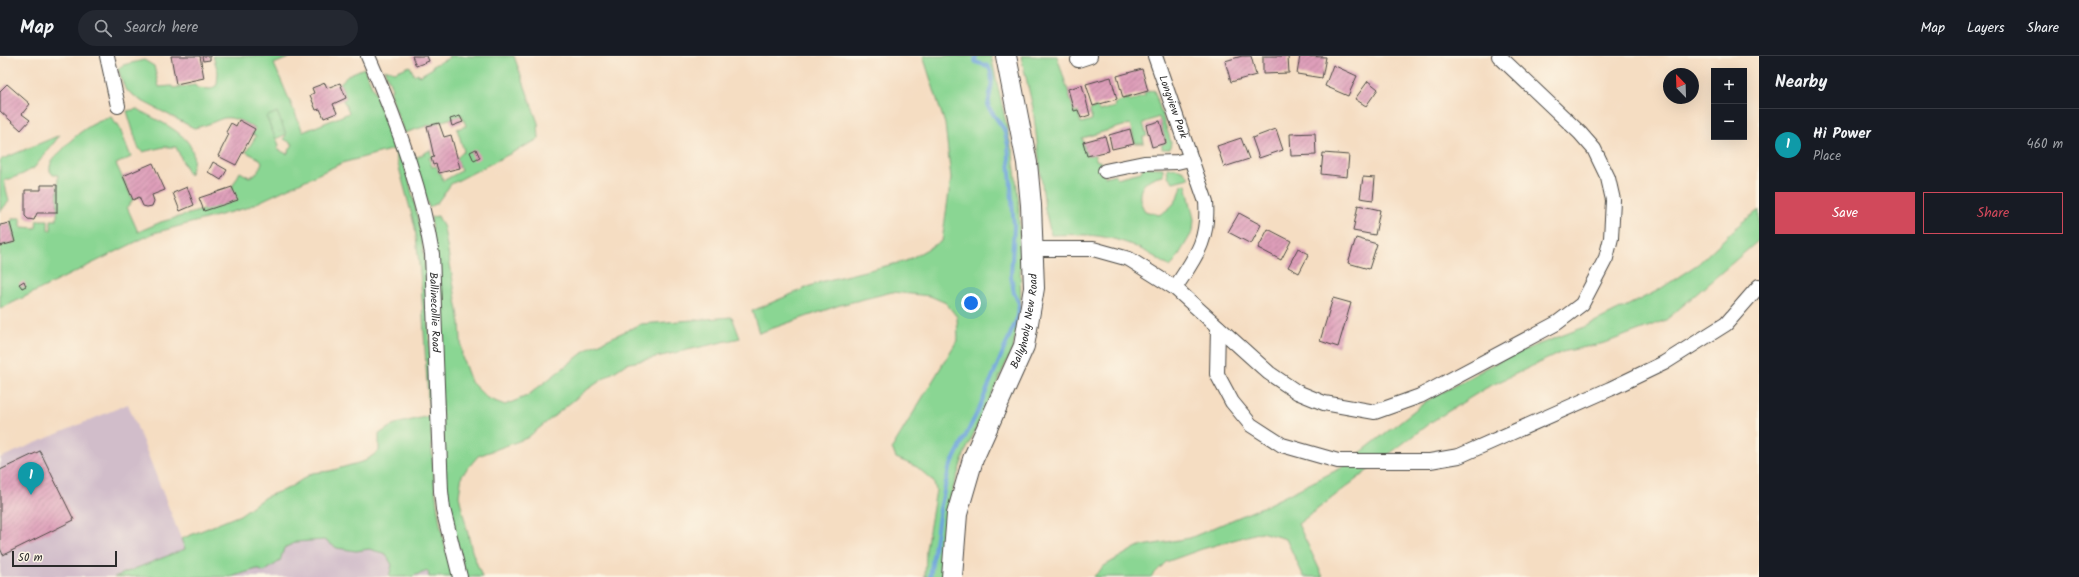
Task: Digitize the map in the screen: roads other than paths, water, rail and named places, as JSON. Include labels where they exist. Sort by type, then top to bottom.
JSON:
[{"type":"main road","name":"Ballyhooly New Road","points":[[952,577],[957,514],[973,459],[1024,346],[1034,288],[1032,205],[1027,163],[1006,56]]},
{"type":"street","points":[[107,56],[118,106]]},
{"type":"street","name":"Ballinecollie Road","points":[[368,56],[411,168],[427,228],[432,254],[441,491],[443,509],[460,577]]},
{"type":"street","name":"Longview Park","points":[[1155,56],[1206,202],[1206,230],[1195,257],[1175,288]]},
{"type":"street","points":[[1033,249],[1093,249],[1112,253],[1144,267],[1175,288],[1269,373],[1297,392],[1324,403],[1375,412],[1420,396],[1557,323],[1582,304],[1606,258],[1611,238],[1613,200],[1608,178],[1594,149],[1580,133],[1499,56]]},
{"type":"street","points":[[1105,171],[1144,163],[1177,162],[1190,159]]},
{"type":"street","points":[[1218,327],[1217,374],[1232,402],[1251,425],[1282,445],[1338,461],[1430,461],[1459,456],[1610,389],[1664,363],[1726,324],[1759,286]]},
{"type":"waterway","points":[[930,577],[940,509],[949,469],[978,411],[1018,316],[1019,303],[1014,293],[1011,276],[1014,227],[1008,145],[1004,129],[988,107],[992,76],[988,66],[975,62],[976,56]]},
{"type":"place","name":"Hi Power","points":[[31,495]]}]
